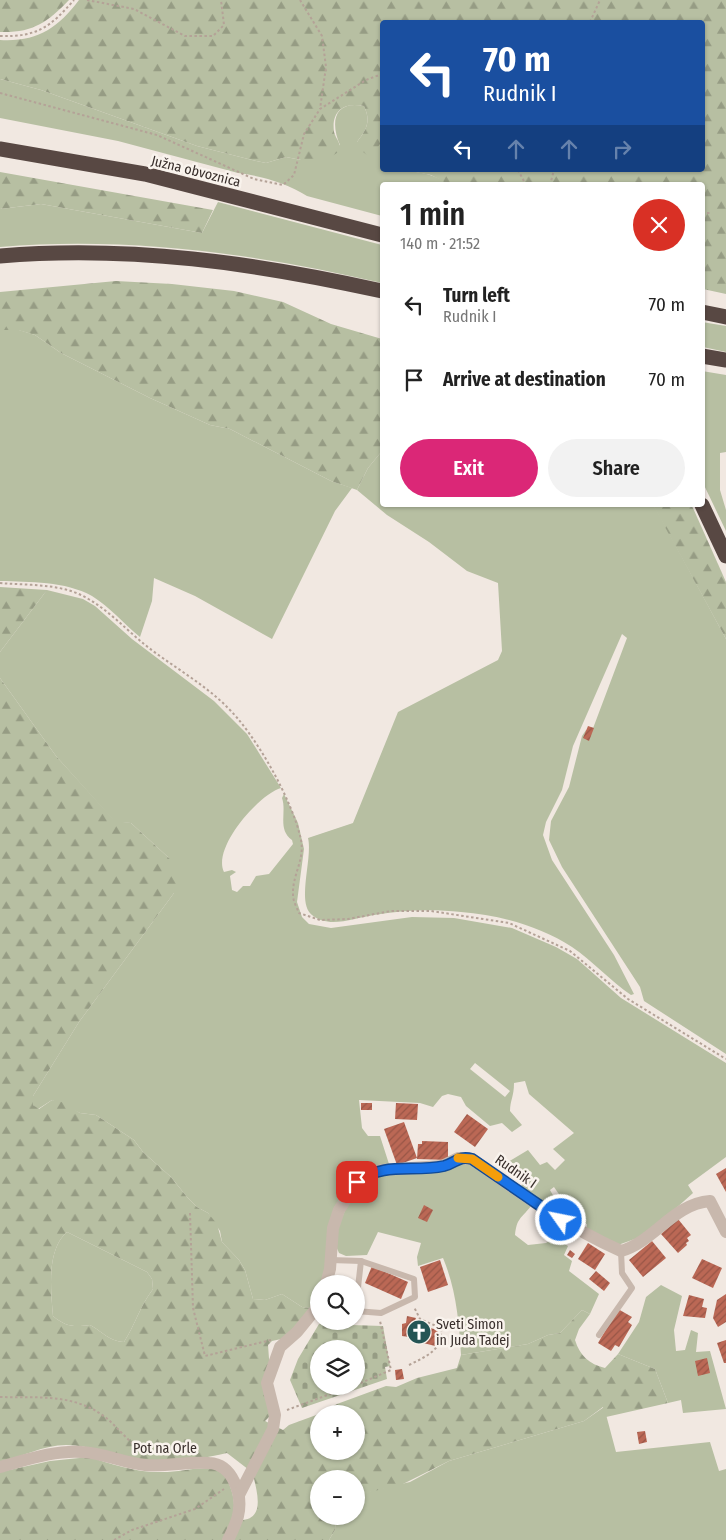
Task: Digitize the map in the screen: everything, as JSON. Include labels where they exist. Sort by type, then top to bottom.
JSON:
[{"type":"highway","name":"Južna obvoznica","points":[[0,149],[145,174],[380,234]]},
{"type":"highway","points":[[0,256],[30,253],[133,254],[228,262],[380,291]]},
{"type":"highway","points":[[0,266],[30,253]]},
{"type":"highway","points":[[705,313],[726,317]]},
{"type":"highway","points":[[705,356],[726,360]]},
{"type":"highway","points":[[703,507],[726,556]]},
{"type":"street","name":"Rudnik I","points":[[328,1275],[333,1228],[339,1210],[357,1182],[369,1173],[381,1170],[442,1166],[464,1157],[472,1159],[547,1212],[588,1237],[621,1251]]},
{"type":"street","points":[[621,1251],[642,1241],[673,1216],[697,1202],[710,1201],[726,1232]]},
{"type":"street","points":[[228,1540],[238,1516],[237,1489],[273,1429],[276,1415],[267,1383],[280,1347],[297,1332],[310,1316]]},
{"type":"street","name":"Pot na Orle","points":[[0,1467],[60,1453],[81,1452],[102,1455],[122,1462],[146,1465],[176,1466],[210,1462],[222,1466],[230,1473],[237,1489]]},
{"type":"lane","points":[[599,1335],[632,1288],[622,1273],[621,1251]]},
{"type":"lane","points":[[331,1260],[361,1261],[414,1279],[415,1297],[381,1313],[365,1312]]},
{"type":"lane","points":[[359,1275],[361,1261]]},
{"type":"path","points":[[0,36],[17,36],[39,32],[58,18],[74,0]]},
{"type":"path","points":[[87,0],[134,9],[185,36],[214,36],[224,25],[221,0]]},
{"type":"path","points":[[0,93],[157,136],[254,179],[283,184],[294,175],[304,134],[320,109],[326,66],[322,36],[300,0]]},
{"type":"path","points":[[591,20],[600,0]]},
{"type":"path","points":[[320,109],[366,80],[380,75]]},
{"type":"path","points":[[705,213],[712,212]]},
{"type":"path","points":[[0,583],[71,591],[90,599],[145,645],[226,705],[246,729],[282,789],[294,819],[301,840],[302,861],[295,874],[293,897],[299,913],[320,920],[348,919],[391,911],[431,911],[510,923],[570,951],[628,999],[726,1059]]},
{"type":"path","points":[[190,1213],[193,1308],[205,1356],[273,1339]]},
{"type":"path","points":[[409,1365],[435,1351],[439,1346],[441,1335],[441,1328],[420,1319],[414,1310],[415,1297]]},
{"type":"path","points":[[365,1381],[391,1370],[382,1333],[381,1313]]},
{"type":"path","points":[[276,1415],[328,1395]]},
{"type":"path","points":[[0,1397],[51,1396],[85,1404],[105,1418],[138,1449],[153,1456]]},
{"type":"path","points":[[114,1540],[132,1530],[195,1509],[216,1493],[237,1489]]},
{"type":"green space","points":[[0,0],[69,0],[53,15],[38,25],[21,31],[0,32]]},
{"type":"green space","points":[[79,0],[726,0],[726,294],[705,289],[705,182],[444,182],[431,175],[415,172],[705,172],[705,20],[380,20],[380,144],[373,154],[367,155],[359,149],[357,142],[367,125],[364,106],[351,105],[341,109],[335,118],[334,132],[340,151],[329,158],[301,160],[286,157],[266,163],[197,146],[41,90],[0,79],[0,40],[25,39],[45,32],[63,19]]},
{"type":"green space","points":[[0,79],[41,90],[197,146],[266,163],[286,157],[301,160],[340,145],[335,128],[337,115],[346,106],[364,106],[367,125],[357,142],[380,141],[380,172],[414,172],[426,174],[446,182],[380,182],[380,215],[307,196],[291,187],[265,178],[238,173],[118,141],[0,118]]},
{"type":"green space","points":[[0,172],[213,210],[202,233],[41,204],[0,209]]},
{"type":"green space","points":[[218,202],[380,244],[380,283],[288,264],[192,250],[96,244],[0,247],[0,209],[41,204],[202,233]]},
{"type":"green space","points":[[116,281],[172,284],[234,291],[283,302],[331,324],[380,338],[380,453],[368,468],[357,490],[331,481],[230,429],[210,425],[150,398],[61,353],[35,335],[18,330],[0,330],[0,292]]},
{"type":"green space","points":[[705,322],[726,326],[726,352],[705,347]]},
{"type":"green space","points":[[0,330],[19,330],[35,335],[61,353],[150,398],[210,425],[230,429],[331,481],[352,488],[335,511],[272,639],[195,596],[154,578],[152,601],[140,637],[105,605],[82,591],[47,583],[0,581]]},
{"type":"green space","points":[[705,372],[726,375],[726,452],[720,453],[720,490],[726,510],[726,531],[705,487]]},
{"type":"green space","points":[[380,453],[380,507],[654,507],[656,509],[726,639],[726,1054],[644,1001],[640,987],[562,867],[549,840],[551,821],[569,787],[582,736],[586,730],[592,731],[627,638],[622,634],[573,746],[562,790],[546,822],[543,835],[552,860],[614,955],[634,994],[631,995],[580,953],[560,940],[533,927],[504,919],[461,912],[418,911],[385,913],[330,922],[317,918],[307,909],[305,891],[309,847],[308,838],[353,823],[398,712],[498,660],[502,651],[498,583],[467,571],[429,542],[387,515],[357,490],[368,468]]},
{"type":"green space","points":[[654,507],[693,508],[726,582],[726,639]]},
{"type":"green space","points":[[0,587],[47,590],[0,652]]},
{"type":"green space","points":[[47,590],[83,599],[95,606],[132,639],[214,701],[247,734],[281,788],[271,793],[250,811],[231,837],[222,862],[224,872],[232,870],[236,872],[230,876],[232,890],[237,892],[243,886],[250,886],[256,876],[269,874],[293,844],[292,840],[287,836],[284,826],[282,798],[284,794],[298,823],[304,849],[297,902],[302,917],[309,924],[331,928],[412,917],[454,918],[512,928],[556,947],[577,959],[621,998],[726,1063],[726,1157],[688,1185],[693,1193],[646,1235],[618,1245],[586,1231],[587,1224],[576,1219],[554,1187],[550,1190],[563,1213],[560,1214],[521,1186],[526,1178],[508,1162],[528,1150],[540,1165],[547,1162],[555,1170],[565,1160],[553,1149],[574,1133],[529,1094],[525,1081],[514,1083],[510,1111],[522,1125],[512,1132],[502,1123],[490,1126],[466,1106],[461,1097],[448,1094],[442,1096],[433,1107],[420,1103],[359,1100],[362,1128],[368,1136],[380,1136],[389,1164],[353,1181],[326,1275],[310,1275],[310,1308],[302,1307],[282,1294],[265,1300],[253,1299],[245,1270],[239,1260],[222,1242],[220,1231],[208,1213],[197,1207],[171,1177],[143,1152],[134,1140],[96,1115],[80,1113],[52,1100],[38,1109],[33,1105],[33,1096],[79,1022],[174,893],[169,858],[131,823],[115,822],[56,756],[0,678],[0,652]],"holes":[[[475,1063],[510,1091],[505,1097],[470,1069]]]},
{"type":"green space","points":[[0,678],[56,756],[115,821],[131,823],[169,858],[180,874],[180,883],[174,893],[79,1022],[33,1096],[33,1105],[39,1109],[52,1100],[62,1102],[80,1113],[96,1115],[134,1140],[143,1152],[171,1177],[187,1197],[197,1207],[208,1213],[217,1224],[222,1242],[239,1260],[245,1270],[253,1299],[265,1300],[282,1294],[302,1307],[310,1308],[310,1310],[286,1338],[272,1341],[268,1345],[273,1413],[265,1421],[283,1430],[289,1425],[310,1417],[310,1460],[365,1460],[365,1405],[335,1405],[386,1386],[396,1387],[417,1378],[457,1368],[461,1355],[528,1344],[548,1335],[560,1333],[582,1310],[590,1314],[579,1329],[575,1340],[582,1355],[590,1362],[605,1368],[618,1354],[655,1369],[668,1403],[606,1417],[603,1407],[584,1421],[449,1461],[401,1485],[365,1493],[365,1470],[310,1470],[310,1525],[335,1525],[335,1530],[329,1540],[232,1540],[243,1520],[250,1518],[255,1513],[258,1501],[253,1473],[227,1453],[205,1458],[160,1461],[137,1459],[75,1445],[41,1449],[0,1462]],"holes":[[[67,1232],[147,1272],[152,1279],[153,1289],[124,1342],[109,1338],[90,1325],[70,1325],[53,1316],[51,1271],[56,1249],[60,1240]]]},
{"type":"green space","points":[[470,1163],[531,1206],[518,1222],[515,1235],[528,1245],[546,1243],[552,1239],[554,1221],[568,1230],[561,1242],[568,1246],[564,1255],[572,1261],[569,1271],[599,1294],[590,1314],[582,1310],[560,1333],[548,1335],[528,1344],[461,1355],[456,1305],[451,1281],[443,1258],[418,1266],[417,1257],[421,1243],[378,1232],[367,1255],[346,1256],[339,1253],[336,1246],[337,1229],[353,1192],[378,1174]]},
{"type":"green space","points":[[67,1232],[147,1272],[152,1279],[153,1289],[124,1342],[109,1338],[90,1325],[70,1325],[53,1316],[51,1271],[56,1249],[60,1240]]},
{"type":"green space","points":[[661,1285],[682,1296],[674,1330],[676,1351],[685,1350],[691,1330],[698,1333],[696,1352],[710,1351],[726,1409],[683,1413],[681,1400],[668,1403],[655,1369],[618,1354],[639,1322],[646,1297]]},
{"type":"green space","points":[[365,1325],[383,1326],[390,1366],[385,1367],[387,1379],[365,1387],[365,1340],[310,1340],[310,1395],[340,1395],[302,1408],[290,1380],[298,1359],[315,1330],[365,1330]]},
{"type":"green space","points":[[604,1407],[616,1452],[710,1442],[719,1471],[726,1469],[726,1540],[329,1540],[335,1530],[335,1525],[365,1525],[365,1492],[410,1482],[449,1461],[584,1421]]},
{"type":"green space","points":[[89,1457],[125,1468],[143,1471],[170,1472],[209,1468],[224,1471],[232,1491],[234,1506],[223,1540],[0,1540],[0,1472],[50,1461]]},
{"type":"building","points":[[588,726],[594,728],[589,741],[583,738]]},
{"type":"building","points":[[361,1103],[372,1103],[372,1110],[361,1110]]},
{"type":"building","points":[[396,1103],[418,1104],[417,1120],[395,1119]]},
{"type":"building","points":[[467,1114],[488,1129],[475,1147],[454,1132]]},
{"type":"building","points":[[404,1122],[417,1158],[397,1165],[384,1129]]},
{"type":"building","points":[[422,1141],[448,1142],[448,1160],[417,1159],[418,1144],[422,1144]]},
{"type":"building","points":[[726,1168],[726,1192],[716,1174]]},
{"type":"building","points":[[424,1205],[433,1210],[427,1222],[418,1218]]},
{"type":"building","points":[[678,1219],[691,1235],[687,1238],[689,1241],[686,1243],[687,1245],[678,1253],[661,1234]]},
{"type":"building","points":[[652,1241],[666,1258],[643,1277],[629,1260]]},
{"type":"building","points":[[588,1243],[605,1254],[595,1270],[578,1259]]},
{"type":"building","points":[[570,1250],[575,1254],[572,1258],[567,1255]]},
{"type":"building","points":[[702,1259],[722,1268],[713,1288],[692,1278]]},
{"type":"building","points":[[440,1260],[448,1285],[428,1292],[420,1267]]},
{"type":"building","points":[[372,1266],[408,1282],[401,1299],[365,1283]]},
{"type":"building","points":[[596,1271],[610,1283],[604,1291],[589,1279]]},
{"type":"building","points":[[726,1294],[726,1322],[718,1327],[713,1318],[717,1300]]},
{"type":"building","points":[[689,1295],[704,1299],[702,1307],[707,1308],[705,1318],[683,1316]]},
{"type":"building","points":[[618,1309],[632,1317],[628,1322],[632,1325],[619,1347],[615,1345],[611,1351],[598,1343]]},
{"type":"building","name":"Sveti Simon in Juda Tadej","points":[[407,1316],[416,1318],[414,1324],[438,1330],[435,1346],[402,1336],[402,1324],[406,1323]]},
{"type":"building","points":[[726,1340],[726,1363],[724,1363],[717,1343]]},
{"type":"building","points":[[707,1358],[710,1373],[698,1376],[695,1361]]},
{"type":"building","points":[[402,1369],[404,1379],[396,1380],[395,1370]]},
{"type":"building","points":[[645,1431],[647,1442],[639,1444],[637,1432]]},
{"type":"slow traffic","points":[[458,1158],[472,1159],[498,1177]]},
{"type":"place","name":"Sveti Simon in Juda Tadej","points":[[419,1332]]},
{"type":"route","points":[[357,1182],[369,1173],[381,1170],[442,1166],[451,1164],[458,1158],[464,1157],[472,1159],[561,1220]]}]
